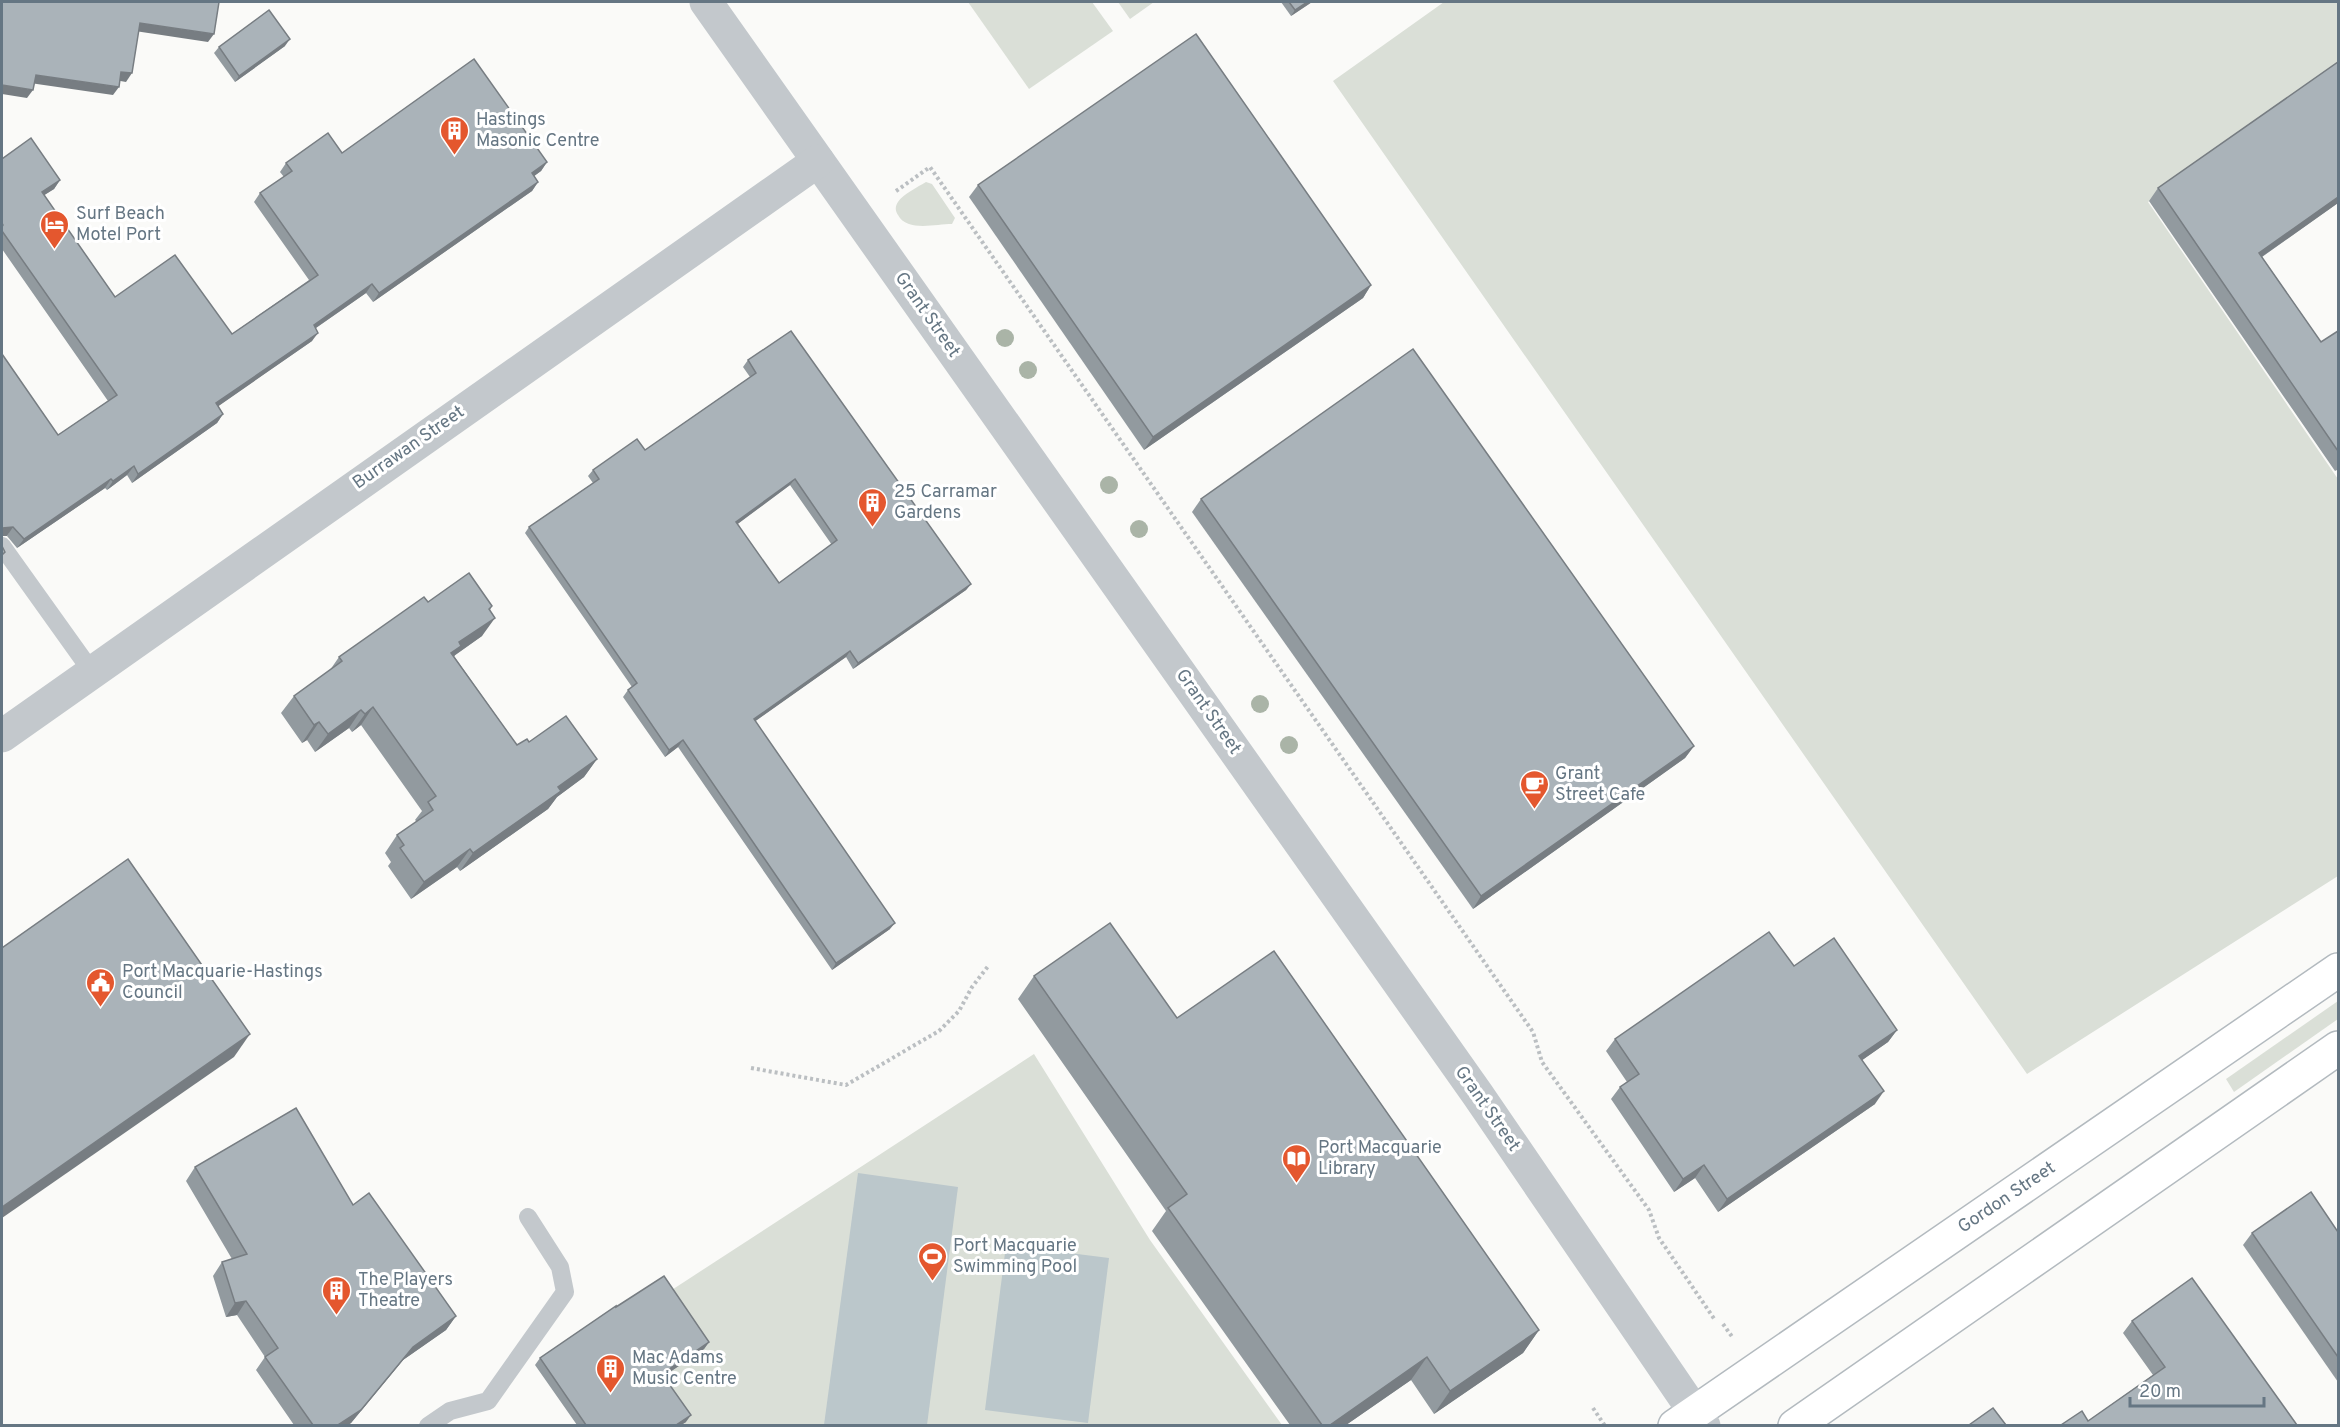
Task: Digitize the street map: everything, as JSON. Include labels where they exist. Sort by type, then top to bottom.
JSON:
[{"type":"main road","name":"Gordon Street","points":[[1691,1421],[2338,970]]},
{"type":"main road","points":[[1795,1425],[2338,1048]]},
{"type":"street","name":"Grant Street","points":[[706,2],[1418,1009],[1691,1421]]},
{"type":"street","name":"Burrawan Street","points":[[2,736],[818,161]]},
{"type":"lane","points":[[2,546],[92,672]]},
{"type":"lane","points":[[428,1425],[450,1411],[488,1401],[565,1292],[560,1267],[528,1217]]},
{"type":"path","points":[[896,191],[930,167],[1533,1032],[1542,1062],[1649,1210],[1659,1238],[1715,1320]]},
{"type":"path","points":[[751,1068],[846,1085],[939,1031],[959,1011],[972,987],[989,965]]},
{"type":"path","points":[[1723,1324],[1733,1338]]},
{"type":"path","points":[[1593,1408],[1605,1425]]},
{"type":"shaded area","points":[[968,2],[1092,2],[1113,31],[1029,89]]},
{"type":"shaded area","points":[[1118,2],[1154,2],[1130,19]]},
{"type":"shaded area","points":[[1444,2],[2338,2],[2338,70],[2148,202],[2338,479],[2338,876],[2027,1074],[1333,81]]},
{"type":"shaded area","points":[[926,182],[932,184],[955,218],[952,224],[930,226],[908,224],[897,213],[896,207],[900,199]]},
{"type":"shaded area","points":[[2338,1001],[2338,1019],[2234,1092],[2226,1079]]},
{"type":"shaded area","name":"Port Macquarie Swimming Pool","points":[[1034,1054],[1150,1240],[1282,1425],[623,1425],[618,1325]]},
{"type":"shaded area","points":[[858,1173],[958,1187],[927,1425],[824,1425]]},
{"type":"shaded area","points":[[1006,1245],[1109,1258],[1088,1423],[985,1410]]},
{"type":"building","points":[[2,2],[219,2],[214,34],[140,23],[132,73],[121,72],[119,87],[36,75],[33,90],[2,85]]},
{"type":"building","points":[[1289,2],[1307,2],[1295,10]]},
{"type":"building","points":[[269,10],[290,39],[239,76],[219,47]]},
{"type":"building","points":[[1196,34],[1371,285],[1153,437],[978,185]]},
{"type":"building","points":[[474,59],[547,162],[532,173],[538,182],[379,293],[372,284],[314,325],[318,333],[216,403],[223,414],[138,474],[134,466],[113,481],[111,479],[24,539],[13,527],[2,528],[2,354],[58,435],[117,395],[2,231],[2,159],[31,138],[60,180],[42,192],[115,297],[175,255],[232,334],[318,275],[260,193],[292,171],[286,163],[328,133],[342,153]]},
{"type":"building","points":[[2338,62],[2338,197],[2259,253],[2321,342],[2338,331],[2338,451],[2158,188]]},
{"type":"building","points":[[791,331],[971,584],[858,663],[850,651],[754,719],[895,923],[836,963],[683,740],[669,750],[628,690],[637,683],[529,527],[599,479],[593,470],[637,439],[645,450],[756,373],[748,360]],"holes":[[[795,479],[837,540],[779,583],[736,522]]]},
{"type":"building","points":[[1413,349],[1694,746],[1481,896],[1201,499]]},
{"type":"building","points":[[469,573],[492,606],[489,609],[495,618],[459,642],[461,646],[451,653],[517,745],[527,739],[529,742],[566,716],[597,759],[558,787],[561,791],[473,853],[470,849],[424,882],[400,848],[404,845],[397,835],[433,810],[428,802],[436,796],[373,707],[365,714],[361,710],[328,734],[319,722],[314,725],[294,696],[342,661],[339,657],[424,597],[428,602]]},
{"type":"building","name":"Port Macquarie-Hastings Council","points":[[128,859],[250,1034],[2,1207],[2,948]]},
{"type":"building","name":"Port Macquarie Library","points":[[1110,923],[1177,1018],[1274,951],[1539,1330],[1450,1391],[1427,1357],[1330,1425],[1322,1425],[1168,1208],[1187,1194],[1034,976]]},
{"type":"building","points":[[1769,932],[1794,966],[1834,938],[1897,1030],[1859,1056],[1884,1091],[1727,1199],[1704,1165],[1683,1179],[1620,1087],[1639,1074],[1615,1039]]},
{"type":"building","name":"The Players Theatre","points":[[296,1108],[353,1205],[369,1193],[456,1316],[413,1347],[361,1410],[338,1425],[313,1425],[265,1357],[278,1348],[246,1301],[235,1303],[222,1262],[247,1254],[195,1167]]},
{"type":"building","points":[[2311,1192],[2338,1232],[2338,1357],[2252,1233]]},
{"type":"building","name":"Mac Adams Music Centre","points":[[664,1276],[709,1342],[662,1374],[691,1415],[676,1425],[586,1425],[540,1358]]},
{"type":"building","points":[[2192,1278],[2297,1425],[2061,1425],[2082,1411],[2088,1421],[2165,1367],[2132,1321]]},
{"type":"building","points":[[1993,1408],[2006,1425],[1969,1425]]},
{"type":"place","name":"Hastings Masonic Centre","points":[[455,156]]},
{"type":"place","name":"Surf Beach Motel Port","points":[[55,250]]},
{"type":"place","name":"25 Carramar Gardens","points":[[873,528]]},
{"type":"place","name":"Grant Street Cafe","points":[[1534,810]]},
{"type":"place","name":"Port Macquarie-Hastings Council","points":[[101,1008]]},
{"type":"place","name":"Port Macquarie Library","points":[[1297,1184]]},
{"type":"place","name":"Port Macquarie Swimming Pool","points":[[932,1282]]},
{"type":"place","name":"The Players Theatre","points":[[337,1316]]},
{"type":"place","name":"Mac Adams Music Centre","points":[[611,1394]]}]
